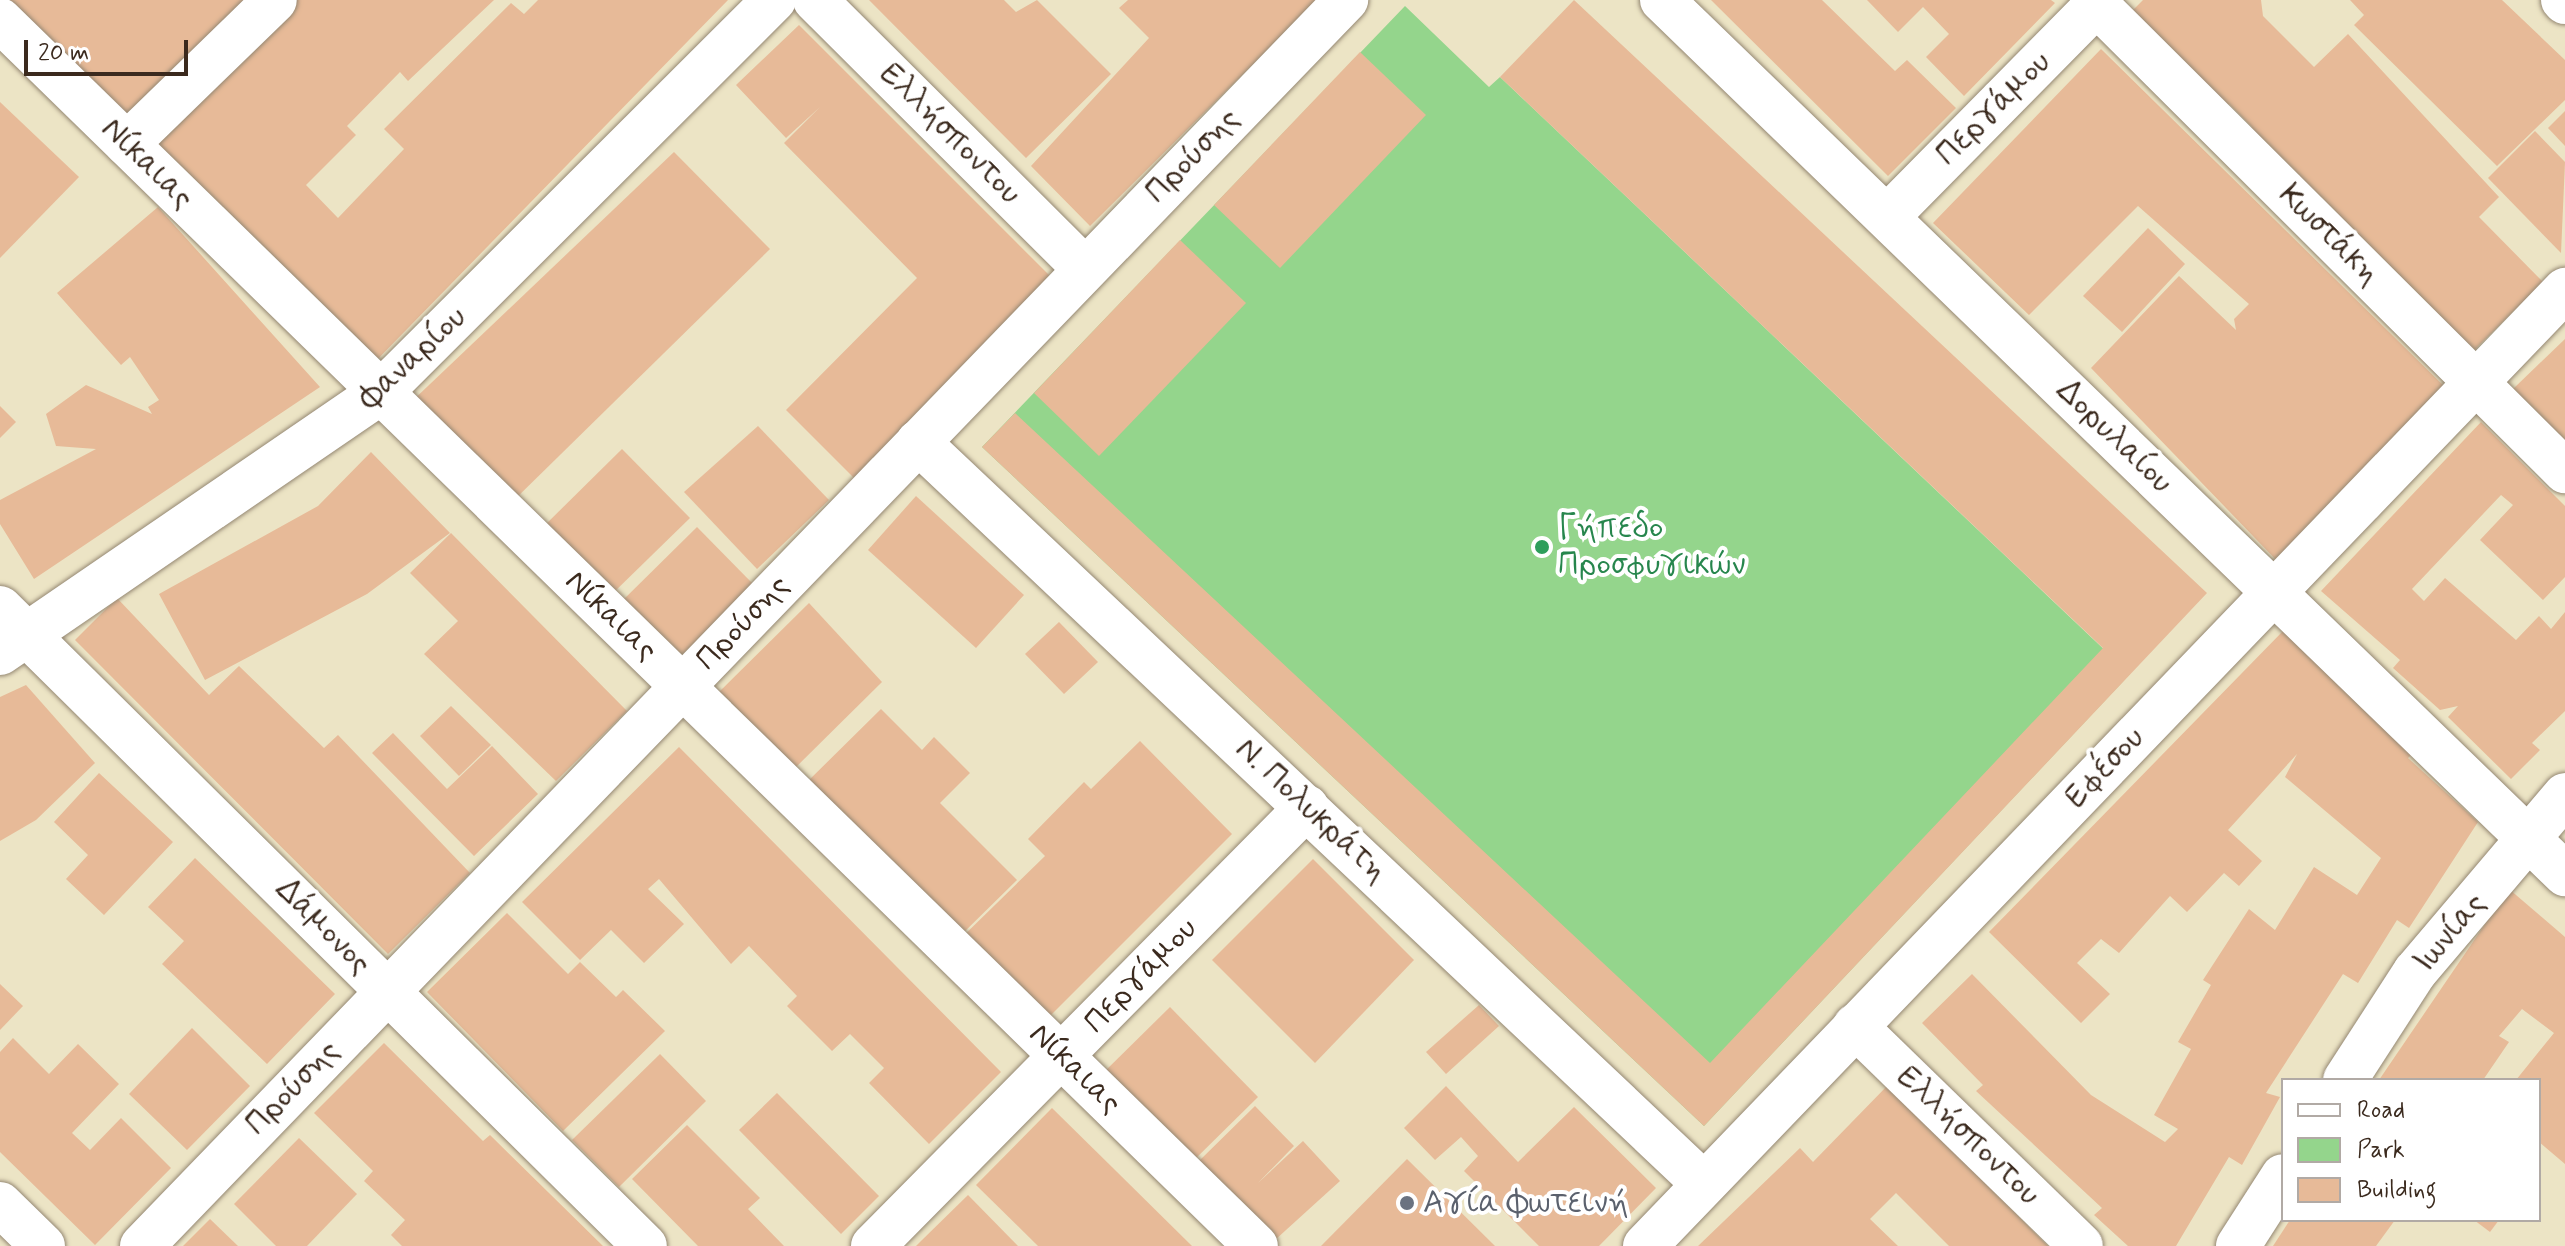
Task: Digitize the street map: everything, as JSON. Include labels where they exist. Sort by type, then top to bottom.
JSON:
[{"type":"street","points":[[127,144],[275,0]]},
{"type":"street","name":"Φαναρίου","points":[[9,632],[381,392],[774,0]]},
{"type":"street","name":"Ελλήσποντου","points":[[815,0],[1084,268]]},
{"type":"street","name":"Προύσης","points":[[142,1246],[1346,0]]},
{"type":"street","name":"Δορυλαίου","points":[[1662,0],[2565,874]]},
{"type":"street","name":"Περγάμου","points":[[1887,217],[2097,2]]},
{"type":"street","name":"Κωστάκη","points":[[2097,2],[2565,471]]},
{"type":"street","name":"Νίκαιας","points":[[0,20],[1256,1246]]},
{"type":"street","name":"Εφέσου","points":[[1645,1246],[2565,290]]},
{"type":"street","name":"Ν. Πολυκράτη","points":[[918,442],[1703,1183]]},
{"type":"street","name":"Δάμονος","points":[[9,632],[387,990],[645,1246]]},
{"type":"street","name":"Ιωνίας","points":[[2346,1078],[2415,972],[2565,795]]},
{"type":"street","name":"Περγάμου","points":[[873,1246],[1307,807]]},
{"type":"street","name":"Ελλήσποντου","points":[[1855,1026],[2081,1246]]},
{"type":"street","points":[[2238,1246],[2281,1179]]},
{"type":"street","points":[[0,1204],[43,1246]]},
{"type":"green space","name":"Γήπεδο Προσφυγικών","points":[[1405,6],[1489,87],[1500,77],[2130,674],[1704,1126],[982,447]]},
{"type":"building","points":[[9,0],[248,0],[123,120]]},
{"type":"building","points":[[297,0],[494,0],[408,81],[400,72],[347,126],[356,135],[306,185],[338,218],[404,149],[384,129],[511,3],[524,14],[538,0],[728,0],[371,366],[150,150]]},
{"type":"building","points":[[869,0],[1004,0],[1016,12],[1037,0],[1111,74],[1026,158]]},
{"type":"building","points":[[1128,0],[1318,0],[1090,226],[1031,166],[1149,38],[1119,8]]},
{"type":"building","points":[[1574,0],[2207,593],[1704,1126],[982,447],[1015,413],[1710,1063],[2103,648],[1500,77]]},
{"type":"building","points":[[1711,0],[1822,0],[1895,71],[1907,60],[1956,108],[1888,176]]},
{"type":"building","points":[[1867,0],[2051,0],[2055,3],[1964,96],[1926,57],[1949,34],[1923,7],[1898,32]]},
{"type":"building","points":[[2143,0],[2261,0],[2263,16],[2314,67],[2348,34],[2499,197],[2479,217],[2543,282],[2467,357],[2247,133],[2252,127],[2229,104],[2224,109],[2130,13]]},
{"type":"building","points":[[2350,0],[2502,0],[2565,60],[2565,100],[2497,166],[2354,25],[2364,15]]},
{"type":"building","points":[[799,25],[1052,278],[855,479],[786,410],[917,278],[784,143],[820,107],[786,138],[736,85]]},
{"type":"building","points":[[2101,49],[2446,388],[2280,564],[2091,368],[2179,276],[2236,330],[2234,319],[2249,304],[2138,206],[2029,315],[1933,223]]},
{"type":"building","points":[[1360,52],[1426,115],[1280,268],[1214,205]]},
{"type":"building","points":[[0,102],[79,177],[0,258]]},
{"type":"building","points":[[2565,111],[2565,146],[2548,128]]},
{"type":"building","points":[[2535,131],[2565,162],[2561,253],[2488,178]]},
{"type":"building","points":[[674,152],[770,249],[507,507],[408,405]]},
{"type":"building","points":[[158,207],[320,387],[34,579],[0,524],[0,500],[96,449],[56,446],[46,414],[86,385],[152,414],[148,407],[159,400],[130,357],[121,365],[57,293]]},
{"type":"building","points":[[2148,228],[2185,264],[2122,332],[2083,296]]},
{"type":"building","points":[[1180,240],[1246,303],[1099,456],[1034,393]]},
{"type":"building","points":[[2565,339],[2565,443],[2513,389]]},
{"type":"building","points":[[0,406],[16,422],[0,438]]},
{"type":"building","points":[[2481,422],[2565,506],[2565,577],[2543,600],[2480,540],[2513,505],[2501,495],[2412,589],[2424,601],[2445,578],[2516,640],[2539,616],[2551,629],[2565,612],[2565,711],[2532,743],[2540,750],[2511,779],[2448,717],[2458,706],[2440,710],[2393,668],[2400,660],[2321,591]]},
{"type":"building","points":[[758,426],[829,500],[757,569],[684,492]]},
{"type":"building","points":[[622,449],[690,518],[609,597],[541,529]]},
{"type":"building","points":[[371,452],[450,533],[367,594],[205,680],[159,594],[318,506]]},
{"type":"building","points":[[916,496],[1024,595],[976,648],[868,550]]},
{"type":"building","points":[[697,527],[754,585],[676,661],[619,604]]},
{"type":"building","points":[[451,533],[627,711],[556,781],[424,654],[458,621],[410,573]]},
{"type":"building","points":[[117,598],[209,695],[239,666],[324,748],[338,735],[470,873],[388,954],[75,640]]},
{"type":"building","points":[[809,603],[882,682],[789,774],[713,698]]},
{"type":"building","points":[[1059,622],[1098,662],[1064,694],[1025,654]]},
{"type":"building","points":[[2284,630],[2415,751],[2408,758],[2478,822],[2409,928],[2397,920],[2358,983],[2343,974],[2266,1093],[2280,1097],[2242,1165],[2229,1157],[2176,1246],[2128,1246],[2094,1215],[2102,1208],[1976,1091],[1983,1085],[1922,1023],[1972,974],[2091,1095],[2165,1142],[2178,1129],[2154,1115],[2191,1049],[2178,1042],[2211,985],[2203,980],[2249,909],[2275,930],[2314,867],[2357,895],[2381,858],[2285,777],[2297,754],[2228,830],[2262,861],[2239,886],[2224,873],[2187,912],[2170,896],[2119,953],[2101,939],[2077,963],[2110,994],[2081,1023],[1989,932]]},
{"type":"building","points":[[26,685],[95,763],[36,820],[0,841],[0,697]]},
{"type":"building","points":[[451,706],[491,745],[459,776],[420,736]]},
{"type":"building","points":[[881,709],[922,750],[934,737],[970,773],[940,803],[1017,880],[956,940],[803,786]]},
{"type":"building","points":[[393,733],[447,789],[492,746],[538,794],[474,856],[372,753]]},
{"type":"building","points":[[1140,741],[1232,834],[1042,1024],[954,945],[1045,856],[1028,839],[1084,782],[1091,789]]},
{"type":"building","points":[[679,747],[1001,1072],[929,1144],[869,1083],[884,1068],[850,1034],[832,1051],[787,1006],[797,996],[749,946],[731,964],[659,879],[648,889],[684,924],[644,963],[611,930],[580,960],[522,902]]},
{"type":"building","points":[[99,773],[173,842],[104,915],[66,879],[88,855],[54,822]]},
{"type":"building","points":[[195,858],[335,994],[267,1064],[162,964],[184,941],[148,907]]},
{"type":"building","points":[[1313,859],[1414,960],[1315,1063],[1212,960]]},
{"type":"building","points":[[2509,889],[2565,937],[2565,1164],[2541,1144],[2541,1078],[2518,1078],[2554,1033],[2522,1009],[2499,1036],[2509,1042],[2484,1078],[2380,1078]]},
{"type":"building","points":[[507,913],[568,974],[580,962],[616,997],[623,990],[665,1031],[563,1131],[427,992]]},
{"type":"building","points":[[0,984],[23,1006],[0,1030]]},
{"type":"building","points":[[1479,1005],[1499,1026],[1446,1074],[1426,1052]]},
{"type":"building","points":[[1170,1007],[1258,1097],[1186,1168],[1098,1078]]},
{"type":"building","points":[[192,1028],[250,1086],[187,1150],[129,1094]]},
{"type":"building","points":[[13,1038],[49,1074],[78,1044],[119,1084],[72,1133],[90,1150],[121,1118],[171,1168],[95,1245],[0,1152],[0,1052]]},
{"type":"building","points":[[384,1043],[483,1141],[490,1135],[603,1246],[402,1246],[391,1235],[405,1220],[364,1181],[373,1171],[314,1113]]},
{"type":"building","points":[[660,1054],[706,1101],[619,1187],[572,1140]]},
{"type":"building","points":[[1888,1085],[2048,1246],[1949,1246],[1896,1193],[1870,1219],[1898,1246],[1698,1246],[1800,1148],[1813,1162]]},
{"type":"building","points":[[1446,1086],[1518,1162],[1574,1107],[1656,1188],[1599,1246],[1539,1246],[1464,1171],[1478,1156],[1461,1137],[1435,1160],[1404,1128]]},
{"type":"building","points":[[777,1093],[879,1196],[841,1234],[739,1130]]},
{"type":"building","points":[[1255,1106],[1294,1146],[1258,1183],[1303,1141],[1340,1181],[1275,1240],[1199,1161]]},
{"type":"building","points":[[1052,1108],[1192,1246],[1038,1246],[976,1185]]},
{"type":"building","points":[[687,1125],[760,1198],[748,1209],[784,1246],[698,1246],[632,1179]]},
{"type":"building","points":[[299,1138],[357,1194],[307,1246],[276,1246],[234,1204]]},
{"type":"building","name":"Αγία Φωτεινή","points":[[1407,1159],[1495,1246],[1321,1246]]},
{"type":"building","points":[[968,1195],[1018,1246],[916,1246],[920,1242]]},
{"type":"building","points":[[210,1219],[238,1246],[183,1246]]},
{"type":"building","points":[[2289,1222],[2394,1222],[2376,1246],[2273,1246]]},
{"type":"building","points":[[2477,1222],[2498,1222],[2490,1232]]},
{"type":"place","name":"Γήπεδο Προσφυγικών","points":[[1542,547]]},
{"type":"place","name":"Αγία Φωτεινή","points":[[1407,1203]]}]
